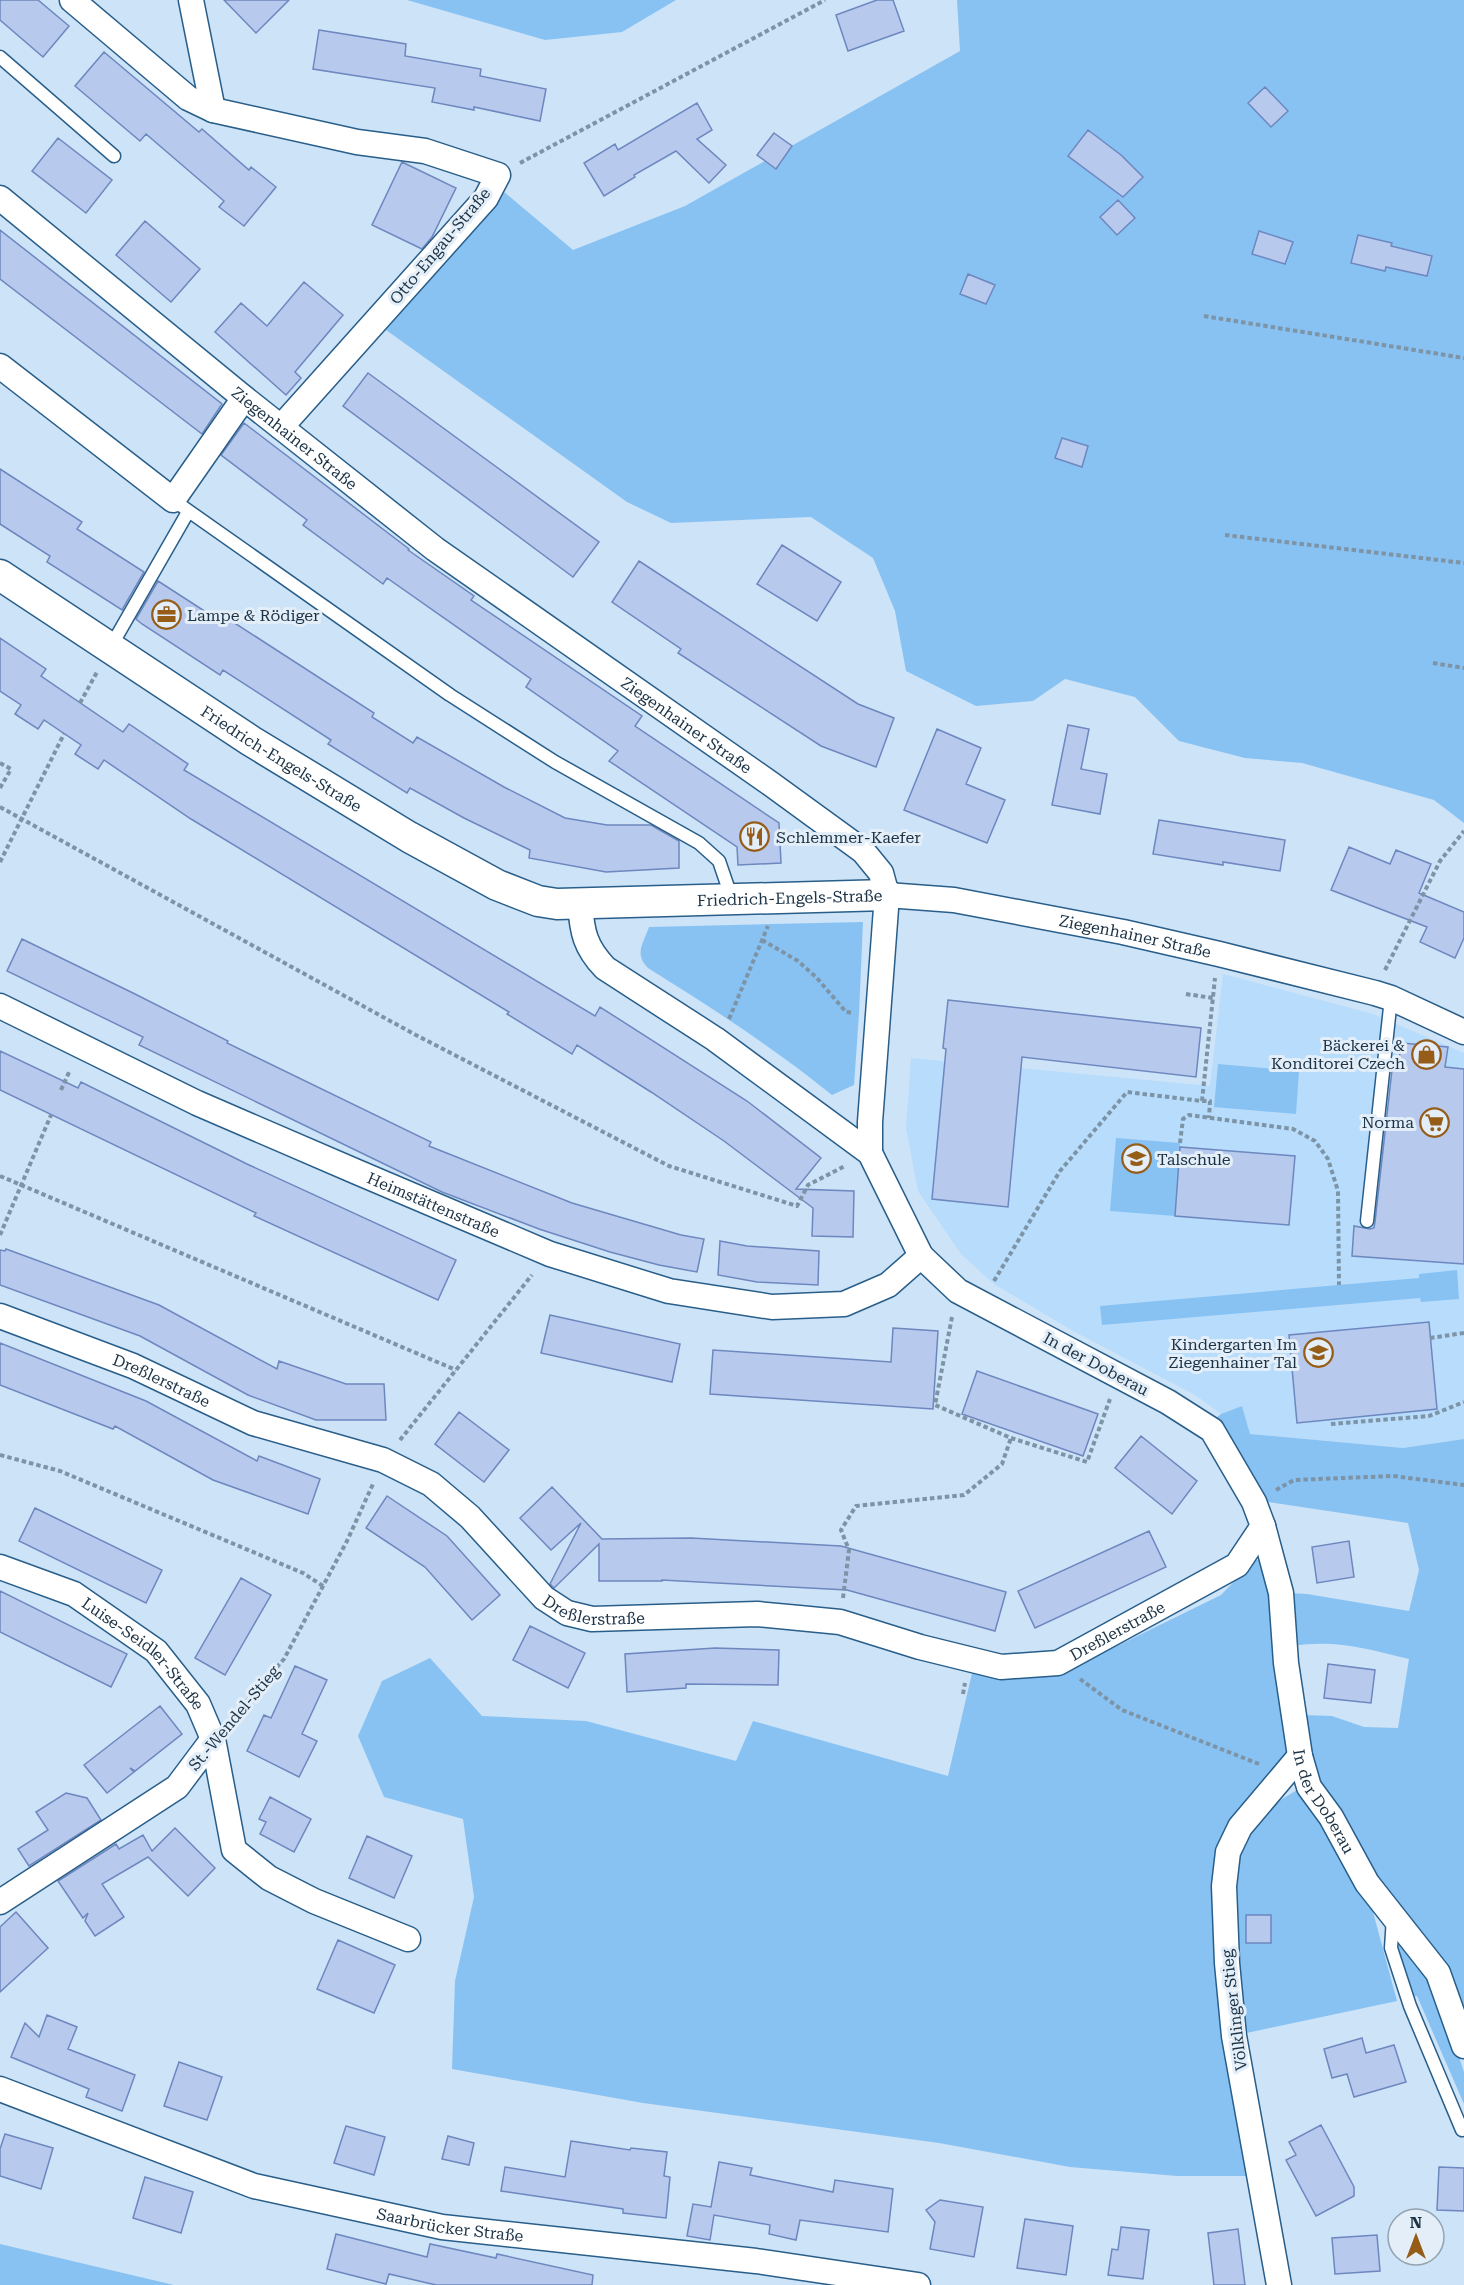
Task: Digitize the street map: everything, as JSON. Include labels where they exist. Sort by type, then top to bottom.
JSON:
[{"type":"street","name":"Otto-Engau-Straße","points":[[72,0],[188,98],[213,110],[357,142],[425,151],[498,175],[486,198],[281,427]]},
{"type":"street","points":[[191,0],[213,110]]},
{"type":"street","name":"Ziegenhainer Straße","points":[[0,198],[244,398],[435,549],[863,851],[880,873],[887,896],[954,900],[1123,932],[1219,954],[1391,998],[1464,1032]]},
{"type":"street","points":[[0,366],[180,506],[244,398]]},
{"type":"street","name":"Friedrich-Engels-Straße","points":[[0,575],[251,741],[418,842],[497,885],[522,895],[557,904],[887,896],[870,1153]]},
{"type":"street","name":"Friedrich-Engels-Straße","points":[[580,904],[582,930],[592,954],[605,969],[715,1039],[870,1153],[921,1256]]},
{"type":"street","name":"Heimstättenstraße","points":[[0,1006],[197,1103],[550,1254],[669,1291],[772,1307],[844,1304],[888,1285],[921,1256]]},
{"type":"street","name":"In der Doberau","points":[[921,1256],[958,1291],[1168,1402],[1212,1430],[1254,1502],[1263,1526],[1281,1593],[1292,1765],[1331,1817],[1367,1883],[1438,1973],[1464,2046]]},
{"type":"street","name":"Dreßlerstraße","points":[[0,1316],[133,1366],[253,1423],[383,1460],[431,1484],[470,1517],[544,1598],[567,1613],[592,1619],[756,1614],[840,1622],[920,1647],[1001,1666],[1058,1663],[1238,1565],[1263,1526]]},
{"type":"street","name":"Luise-Seidler-Straße","points":[[0,1568],[74,1594],[156,1651],[198,1704],[213,1739],[234,1850],[269,1878],[314,1901],[408,1939]]},
{"type":"street","name":"St.-Wendel-Stieg","points":[[0,1902],[177,1786],[213,1739]]},
{"type":"street","name":"Völklinger Stieg","points":[[1279,2285],[1234,2036],[1227,1963],[1224,1886],[1228,1852],[1240,1827],[1292,1765]]},
{"type":"street","name":"Saarbrücker Straße","points":[[0,2089],[254,2186],[442,2227],[756,2261],[918,2285]]},
{"type":"lane","points":[[0,57],[114,156]]},
{"type":"lane","points":[[110,648],[180,506],[450,696],[555,762],[699,843],[719,861],[732,901]]},
{"type":"lane","points":[[1367,1221],[1391,998]]},
{"type":"lane","points":[[1393,1917],[1391,1948],[1410,2006],[1462,2130]]},
{"type":"path","points":[[498,175],[825,0]]},
{"type":"path","points":[[1204,316],[1464,357]]},
{"type":"path","points":[[1225,536],[1464,563]]},
{"type":"path","points":[[1433,663],[1464,668]]},
{"type":"path","points":[[0,862],[64,734]]},
{"type":"path","points":[[0,763],[11,768],[0,788]]},
{"type":"path","points":[[0,807],[414,1034],[669,1166],[797,1206],[808,1185],[870,1153]]},
{"type":"path","points":[[1385,970],[1440,861],[1464,831]]},
{"type":"path","points":[[726,1022],[769,924],[768,920]]},
{"type":"path","points":[[762,940],[798,961],[816,977],[846,1012]]},
{"type":"path","points":[[1202,1101],[1219,954]]},
{"type":"path","points":[[1186,994],[1213,998]]},
{"type":"path","points":[[994,1282],[1060,1171],[1127,1092],[1210,1101],[1209,1118]]},
{"type":"path","points":[[0,1235],[51,1114]]},
{"type":"path","points":[[1180,1143],[1183,1119],[1189,1115],[1293,1129],[1315,1141],[1328,1159],[1338,1191],[1339,1285]]},
{"type":"path","points":[[0,1176],[456,1370]]},
{"type":"path","name":"St.-Wendel-Stieg","points":[[213,1739],[284,1659],[347,1541],[383,1460],[550,1254]]},
{"type":"path","points":[[958,1291],[935,1405],[1011,1438],[1087,1462],[1118,1376]]},
{"type":"path","points":[[1430,1338],[1464,1333]]},
{"type":"path","points":[[1331,1424],[1429,1416],[1464,1402]]},
{"type":"path","points":[[840,1622],[849,1550],[841,1530],[856,1506],[964,1495],[1002,1464],[1011,1438]]},
{"type":"path","points":[[0,1455],[60,1471],[303,1573],[323,1586]]},
{"type":"path","points":[[1254,1502],[1294,1480],[1393,1476],[1464,1485]]},
{"type":"path","points":[[1058,1663],[1122,1710],[1292,1765]]},
{"type":"shaded area","points":[[407,0],[676,0],[622,32],[545,40]]},
{"type":"shaded area","points":[[957,0],[1464,0],[1464,823],[1434,800],[1302,763],[1245,758],[1179,741],[1135,697],[1065,679],[1033,701],[976,706],[906,671],[895,611],[873,558],[811,517],[671,523],[627,502],[386,330],[504,192],[573,250],[685,206],[960,51]]},
{"type":"shaded area","points":[[863,922],[854,1085],[832,1095],[742,1029],[648,968],[641,958],[642,944],[649,927]]},
{"type":"shaded area","name":"Talschule","points":[[1223,974],[1373,1014],[1464,1053],[1464,1439],[1403,1448],[1250,1434],[1242,1406],[1221,1414],[1197,1396],[1075,1332],[994,1284],[961,1254],[918,1191],[906,1128],[911,1058],[1210,1086]]},
{"type":"shaded area","points":[[1218,1064],[1299,1071],[1296,1114],[1214,1107]]},
{"type":"shaded area","points":[[1116,1138],[1180,1143],[1175,1216],[1110,1211]]},
{"type":"shaded area","points":[[1457,1270],[1459,1299],[1421,1302],[1420,1298],[1102,1325],[1100,1306],[1419,1278],[1419,1274]]},
{"type":"shaded area","points":[[1242,1406],[1250,1434],[1403,1448],[1464,1439],[1464,2024],[1417,1937],[1317,1785],[1303,1715],[1332,1716],[1364,1727],[1398,1728],[1409,1659],[1337,1644],[1292,1646],[1288,1593],[1307,1594],[1409,1611],[1419,1570],[1408,1523],[1262,1501],[1254,1478],[1242,1458],[1211,1422],[1221,1414]]},
{"type":"shaded area","points":[[1255,1560],[1263,1560],[1268,1569],[1289,1752],[1233,1823],[1224,2039],[1230,2089],[1239,2093],[1249,2176],[1177,2176],[1070,2167],[939,2143],[643,2103],[452,2069],[455,1981],[474,1897],[463,1819],[384,1797],[358,1736],[382,1681],[430,1658],[482,1716],[586,1721],[736,1761],[753,1721],[948,1776],[973,1669],[1070,1669],[1221,1595]]},
{"type":"shaded area","points":[[1300,1788],[1346,1861],[1373,1912],[1397,2001],[1242,2034],[1234,1963],[1234,1853],[1269,1807]]},
{"type":"shaded area","points":[[1397,1937],[1436,1988],[1464,2072],[1464,2104],[1417,1996],[1412,1997],[1400,1958]]},
{"type":"shaded area","points":[[0,2244],[174,2285],[0,2285]]},
{"type":"building","points":[[0,0],[38,0],[69,26],[43,57],[0,20]]},
{"type":"building","points":[[224,0],[289,0],[256,33]]},
{"type":"building","points":[[877,0],[893,0],[904,31],[848,51],[836,15]]},
{"type":"building","points":[[319,30],[406,44],[405,56],[481,69],[480,76],[546,89],[540,121],[474,107],[474,110],[432,102],[435,88],[313,69]]},
{"type":"building","points":[[104,52],[199,132],[202,129],[249,170],[251,167],[276,187],[244,226],[219,207],[224,201],[146,134],[140,141],[75,86]]},
{"type":"building","points":[[1265,87],[1288,111],[1271,127],[1248,103]]},
{"type":"building","points":[[697,103],[712,130],[697,139],[726,165],[709,183],[676,151],[634,175],[635,177],[604,196],[584,163],[615,144],[618,150]]},
{"type":"building","points":[[1088,130],[1121,155],[1143,177],[1123,197],[1068,156]]},
{"type":"building","points":[[774,133],[792,146],[776,169],[757,155]]},
{"type":"building","points":[[58,138],[112,180],[86,213],[32,171]]},
{"type":"building","points":[[402,162],[456,188],[432,237],[422,249],[372,225]]},
{"type":"building","points":[[1118,200],[1135,218],[1117,235],[1100,217]]},
{"type":"building","points":[[145,221],[200,269],[171,302],[116,255]]},
{"type":"building","points":[[0,230],[222,404],[202,434],[0,279]]},
{"type":"building","points":[[1259,231],[1293,242],[1285,264],[1252,254]]},
{"type":"building","points":[[1358,235],[1432,256],[1427,276],[1386,267],[1385,271],[1351,263]]},
{"type":"building","points":[[968,274],[995,285],[986,304],[960,294]]},
{"type":"building","points":[[304,282],[343,315],[295,372],[301,378],[286,395],[215,332],[241,303],[267,326]]},
{"type":"building","points":[[368,373],[599,542],[573,577],[343,406]]},
{"type":"building","points":[[244,423],[408,550],[474,596],[471,600],[642,716],[635,726],[779,823],[781,863],[738,865],[737,847],[609,761],[618,751],[526,687],[531,679],[387,578],[383,584],[303,525],[307,520],[221,455]]},
{"type":"building","points":[[1062,438],[1088,446],[1082,467],[1055,458]]},
{"type":"building","points":[[0,469],[82,522],[77,529],[144,572],[122,610],[47,562],[50,556],[0,524]]},
{"type":"building","points":[[782,545],[841,582],[817,621],[757,584]]},
{"type":"building","points":[[639,561],[858,704],[894,718],[876,767],[821,746],[678,653],[681,649],[612,602]]},
{"type":"building","points":[[158,581],[226,625],[230,620],[374,713],[372,717],[413,743],[417,737],[504,787],[565,818],[607,825],[651,825],[679,841],[679,868],[606,872],[529,858],[530,850],[464,818],[410,788],[407,793],[328,744],[331,740],[223,670],[220,675],[136,619]]},
{"type":"building","points":[[0,638],[46,669],[41,676],[123,732],[129,724],[188,764],[184,770],[595,1016],[600,1007],[747,1101],[821,1158],[796,1189],[854,1191],[853,1237],[812,1236],[813,1208],[724,1141],[651,1092],[577,1045],[572,1054],[507,1014],[509,1012],[191,819],[104,760],[98,769],[75,754],[81,745],[44,720],[38,729],[15,714],[21,705],[0,691]]},
{"type":"building","points":[[1068,725],[1089,729],[1081,769],[1107,774],[1100,814],[1052,805]]},
{"type":"building","points":[[937,729],[981,748],[966,784],[1005,800],[987,843],[904,810]]},
{"type":"building","points":[[1159,820],[1285,840],[1280,871],[1153,854]]},
{"type":"building","points":[[1349,847],[1390,864],[1396,850],[1431,864],[1419,893],[1464,912],[1464,938],[1455,958],[1420,942],[1427,927],[1331,890]]},
{"type":"building","points":[[22,939],[228,1041],[227,1043],[431,1142],[429,1146],[572,1203],[681,1235],[704,1239],[697,1272],[610,1252],[539,1229],[442,1192],[139,1045],[143,1037],[7,971]]},
{"type":"building","points":[[948,1000],[1201,1028],[1196,1077],[1022,1057],[1008,1207],[932,1199],[946,1049],[943,1048]]},
{"type":"building","points":[[1401,1043],[1448,1047],[1445,1067],[1464,1069],[1464,1264],[1352,1256],[1354,1226],[1374,1228],[1393,1061],[1399,1061]]},
{"type":"building","points":[[0,1051],[78,1088],[81,1082],[247,1164],[456,1260],[438,1300],[254,1216],[256,1213],[0,1090]]},
{"type":"building","points":[[1180,1147],[1295,1156],[1289,1225],[1175,1216]]},
{"type":"building","points":[[720,1241],[747,1246],[819,1251],[818,1285],[757,1282],[718,1275]]},
{"type":"building","points":[[6,1249],[159,1305],[277,1369],[279,1361],[346,1384],[384,1384],[386,1420],[316,1420],[248,1395],[140,1336],[0,1285],[0,1250],[5,1251]]},
{"type":"building","points":[[550,1315],[680,1344],[672,1382],[541,1353]]},
{"type":"building","points":[[1429,1322],[1437,1409],[1297,1423],[1289,1335]]},
{"type":"building","points":[[893,1328],[938,1331],[933,1409],[710,1394],[713,1350],[891,1362]]},
{"type":"building","points":[[0,1343],[146,1401],[257,1461],[259,1456],[320,1479],[308,1514],[213,1480],[115,1426],[113,1429],[0,1385]]},
{"type":"building","points":[[977,1371],[1098,1414],[1083,1456],[962,1414]]},
{"type":"building","points":[[459,1412],[509,1450],[484,1482],[435,1444]]},
{"type":"building","points":[[1141,1436],[1197,1481],[1172,1514],[1115,1468]]},
{"type":"building","points":[[552,1487],[602,1539],[691,1538],[841,1546],[1006,1592],[995,1631],[847,1590],[662,1580],[599,1581],[599,1544],[554,1588],[550,1584],[581,1523],[551,1550],[520,1518]]},
{"type":"building","points":[[387,1496],[447,1536],[500,1595],[472,1620],[425,1567],[366,1528]]},
{"type":"building","points":[[35,1508],[162,1570],[146,1603],[19,1541]]},
{"type":"building","points":[[1149,1531],[1166,1567],[1035,1628],[1018,1591]]},
{"type":"building","points":[[1349,1541],[1354,1577],[1317,1583],[1312,1547]]},
{"type":"building","points":[[241,1578],[271,1595],[225,1675],[195,1658]]},
{"type":"building","points":[[0,1591],[127,1654],[111,1687],[0,1632]]},
{"type":"building","points":[[530,1626],[585,1653],[568,1688],[513,1660]]},
{"type":"building","points":[[715,1648],[779,1650],[778,1685],[686,1684],[686,1688],[627,1692],[625,1654]]},
{"type":"building","points":[[1328,1664],[1375,1670],[1371,1703],[1324,1698]]},
{"type":"building","points":[[295,1666],[327,1680],[302,1734],[317,1741],[299,1777],[247,1751],[264,1715],[271,1718]]},
{"type":"building","points":[[160,1706],[182,1734],[135,1771],[130,1768],[134,1772],[107,1793],[84,1765]]},
{"type":"building","points":[[66,1793],[87,1798],[101,1820],[29,1866],[18,1849],[48,1830],[36,1812]]},
{"type":"building","points":[[270,1797],[311,1819],[294,1852],[260,1834],[266,1822],[259,1819]]},
{"type":"building","points":[[175,1828],[215,1868],[188,1896],[148,1857],[102,1884],[124,1917],[95,1936],[85,1921],[88,1913],[83,1918],[58,1881],[116,1844],[119,1849],[143,1835],[152,1851]]},
{"type":"building","points":[[367,1836],[412,1856],[394,1898],[349,1878]]},
{"type":"building","points":[[16,1912],[48,1948],[0,1992],[0,1927]]},
{"type":"building","points":[[1246,1915],[1271,1915],[1271,1943],[1246,1943]]},
{"type":"building","points":[[338,1940],[395,1965],[374,2013],[317,1989]]},
{"type":"building","points":[[47,2015],[77,2027],[68,2049],[135,2075],[122,2111],[86,2097],[89,2089],[11,2057],[25,2023],[39,2037]]},
{"type":"building","points":[[1362,2038],[1366,2053],[1394,2045],[1406,2082],[1354,2097],[1347,2074],[1332,2078],[1324,2049]]},
{"type":"building","points":[[179,2062],[222,2077],[207,2120],[164,2106]]},
{"type":"building","points":[[1321,2125],[1354,2187],[1354,2196],[1316,2216],[1286,2160],[1296,2155],[1289,2142]]},
{"type":"building","points":[[346,2126],[385,2137],[374,2175],[334,2163]]},
{"type":"building","points":[[5,2134],[53,2148],[41,2189],[0,2176],[0,2149]]},
{"type":"building","points":[[448,2136],[474,2143],[469,2165],[442,2159]]},
{"type":"building","points":[[571,2141],[630,2150],[631,2148],[667,2152],[664,2176],[670,2177],[666,2218],[623,2213],[623,2209],[501,2191],[505,2167],[565,2177]]},
{"type":"building","points":[[719,2162],[752,2168],[750,2175],[833,2192],[835,2180],[893,2189],[888,2232],[800,2220],[796,2240],[769,2234],[770,2225],[714,2215],[710,2240],[687,2236],[693,2204],[711,2207]]},
{"type":"building","points":[[1439,2167],[1464,2168],[1464,2211],[1446,2210],[1446,2207],[1437,2207]]},
{"type":"building","points":[[145,2177],[193,2192],[181,2233],[133,2218]]},
{"type":"building","points":[[940,2200],[983,2207],[974,2257],[930,2249],[935,2222],[926,2210]]},
{"type":"building","points":[[1025,2219],[1073,2226],[1066,2275],[1017,2268]]},
{"type":"building","points":[[1121,2227],[1149,2230],[1143,2279],[1108,2275],[1112,2249],[1118,2250]]},
{"type":"building","points":[[1238,2229],[1245,2285],[1214,2285],[1208,2233]]},
{"type":"building","points":[[336,2234],[427,2257],[430,2244],[496,2258],[497,2254],[593,2275],[592,2285],[436,2285],[389,2274],[386,2284],[327,2269]]},
{"type":"building","points":[[1377,2235],[1380,2271],[1335,2274],[1332,2238]]},
{"type":"place","name":"Lampe & Rödiger","points":[[166,615]]},
{"type":"place","name":"Schlemmer-Kaefer","points":[[755,837]]},
{"type":"place","name":"Bäckerei & Konditorei Czech","points":[[1426,1054]]},
{"type":"place","name":"Norma","points":[[1435,1122]]},
{"type":"place","name":"Talschule","points":[[1136,1159]]},
{"type":"place","name":"Kindergarten Im Ziegenhainer Tal","points":[[1318,1353]]}]
